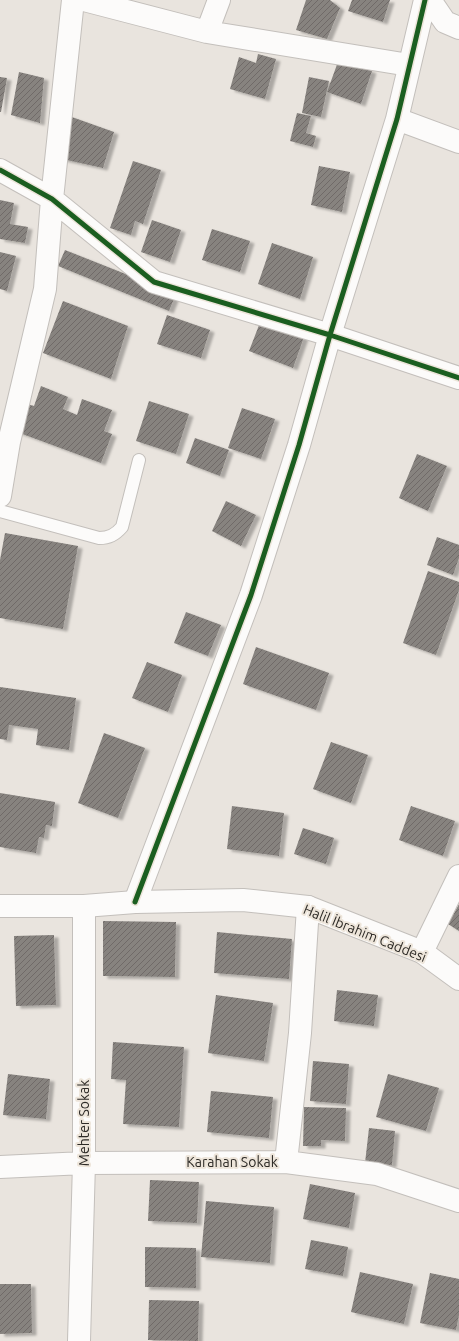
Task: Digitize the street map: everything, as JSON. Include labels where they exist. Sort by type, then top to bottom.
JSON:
[{"type":"street","points":[[0,496],[5,441],[45,289],[52,199],[73,0]]},
{"type":"street","points":[[84,0],[207,32],[409,65]]},
{"type":"street","points":[[207,32],[219,0]]},
{"type":"street","points":[[136,902],[251,595],[299,445],[330,335],[397,119],[424,0]]},
{"type":"street","points":[[430,0],[445,22],[459,28]]},
{"type":"street","points":[[397,119],[459,142]]},
{"type":"street","points":[[0,170],[52,199],[154,282],[330,335],[459,378]]},
{"type":"street","points":[[422,952],[459,876]]},
{"type":"street","name":"Halil İbrahim Caddesi","points":[[0,906],[84,906],[136,902],[243,900],[308,908],[422,952],[459,980]]},
{"type":"street","name":"Mehter Sokak","points":[[79,1341],[84,1163],[84,906]]},
{"type":"street","points":[[286,1162],[300,1033],[308,908]]},
{"type":"street","name":"Karahan Sokak","points":[[0,1167],[84,1163],[286,1162],[377,1174],[459,1202]]},
{"type":"lane","points":[[0,511],[99,538],[110,537],[122,527],[139,460]]},
{"type":"building","points":[[306,0],[330,0],[340,8],[327,39],[296,30]]},
{"type":"building","points":[[352,0],[390,0],[383,22],[348,11]]},
{"type":"building","points":[[258,54],[276,59],[265,99],[230,89],[239,57],[256,63]]},
{"type":"building","points":[[339,59],[372,71],[361,104],[327,92]]},
{"type":"building","points":[[19,72],[44,78],[40,123],[11,115]]},
{"type":"building","points":[[0,77],[7,78],[1,112],[0,112]]},
{"type":"building","points":[[309,77],[329,81],[321,117],[302,113]]},
{"type":"building","points":[[297,113],[311,116],[306,133],[316,136],[313,147],[290,141]]},
{"type":"building","points":[[69,116],[114,132],[103,168],[62,159]]},
{"type":"building","points":[[133,161],[161,170],[143,224],[135,221],[131,235],[110,228]]},
{"type":"building","points":[[319,166],[350,172],[342,212],[311,205]]},
{"type":"building","points":[[0,200],[14,203],[10,224],[28,227],[25,243],[0,239]]},
{"type":"building","points":[[152,220],[181,230],[170,262],[141,252]]},
{"type":"building","points":[[212,229],[250,241],[240,272],[202,260]]},
{"type":"building","points":[[272,243],[313,257],[300,299],[258,284]]},
{"type":"building","points":[[65,250],[176,294],[169,311],[58,266]]},
{"type":"building","points":[[0,252],[16,256],[7,291],[0,289]]},
{"type":"building","points":[[63,301],[128,326],[111,379],[43,353]]},
{"type":"building","points":[[167,315],[210,330],[201,358],[157,344]]},
{"type":"building","points":[[261,320],[304,337],[293,368],[249,351]]},
{"type":"building","points":[[41,386],[68,397],[63,409],[77,415],[82,399],[112,410],[104,431],[112,434],[101,463],[17,432],[27,404],[34,406]]},
{"type":"building","points":[[149,401],[189,414],[176,454],[136,441]]},
{"type":"building","points":[[242,408],[275,419],[261,459],[228,448]]},
{"type":"building","points":[[195,438],[229,450],[220,476],[186,463]]},
{"type":"building","points":[[417,454],[447,466],[428,511],[399,498]]},
{"type":"building","points":[[226,501],[256,515],[241,546],[212,531]]},
{"type":"building","points":[[5,533],[78,546],[63,629],[0,618],[0,560]]},
{"type":"building","points":[[437,537],[459,545],[459,558],[453,575],[427,565]]},
{"type":"building","points":[[428,571],[459,582],[459,590],[436,655],[403,643]]},
{"type":"building","points":[[186,612],[221,625],[208,656],[174,643]]},
{"type":"building","points":[[256,647],[329,673],[316,710],[243,684]]},
{"type":"building","points":[[147,662],[182,675],[168,712],[132,698]]},
{"type":"building","points":[[0,687],[76,698],[69,750],[36,745],[38,729],[9,725],[7,740],[0,739]]},
{"type":"building","points":[[104,733],[145,748],[118,818],[78,803]]},
{"type":"building","points":[[331,742],[368,755],[351,803],[313,789]]},
{"type":"building","points":[[0,793],[55,802],[52,826],[46,825],[44,838],[39,837],[36,853],[0,847]]},
{"type":"building","points":[[232,806],[284,813],[279,856],[227,849]]},
{"type":"building","points":[[411,806],[455,821],[443,856],[399,840]]},
{"type":"building","points":[[303,828],[334,838],[326,864],[294,854]]},
{"type":"building","points":[[459,904],[459,931],[448,924]]},
{"type":"building","points":[[103,921],[176,922],[175,977],[103,976]]},
{"type":"building","points":[[217,932],[292,939],[289,979],[214,973]]},
{"type":"building","points":[[54,935],[56,1005],[16,1006],[14,936]]},
{"type":"building","points":[[337,990],[378,995],[374,1026],[334,1021]]},
{"type":"building","points":[[216,995],[273,1003],[264,1061],[208,1053]]},
{"type":"building","points":[[113,1042],[184,1047],[179,1127],[123,1124],[126,1080],[111,1079]]},
{"type":"building","points":[[313,1061],[349,1064],[346,1104],[310,1101]]},
{"type":"building","points":[[8,1074],[50,1079],[46,1119],[3,1115]]},
{"type":"building","points":[[388,1074],[439,1088],[426,1131],[376,1117]]},
{"type":"building","points":[[211,1091],[273,1097],[269,1138],[207,1132]]},
{"type":"building","points":[[304,1107],[346,1108],[345,1141],[321,1140],[321,1146],[303,1146]]},
{"type":"building","points":[[369,1128],[395,1131],[392,1165],[365,1163]]},
{"type":"building","points":[[150,1180],[199,1182],[197,1223],[148,1221]]},
{"type":"building","points":[[310,1184],[355,1193],[349,1228],[303,1219]]},
{"type":"building","points":[[206,1201],[274,1207],[270,1263],[201,1257]]},
{"type":"building","points":[[311,1240],[348,1247],[343,1276],[305,1269]]},
{"type":"building","points":[[145,1247],[196,1248],[196,1288],[145,1287]]},
{"type":"building","points":[[360,1272],[413,1284],[404,1324],[351,1312]]},
{"type":"building","points":[[430,1273],[459,1279],[459,1315],[456,1330],[420,1323]]},
{"type":"building","points":[[0,1284],[31,1284],[32,1333],[0,1334]]},
{"type":"building","points":[[149,1300],[199,1301],[198,1341],[148,1340]]},
{"type":"cycle path","points":[[135,902],[251,595],[299,445],[330,335],[397,119],[425,0]]},
{"type":"cycle path","points":[[0,170],[52,199],[154,282],[330,335],[459,378]]}]
